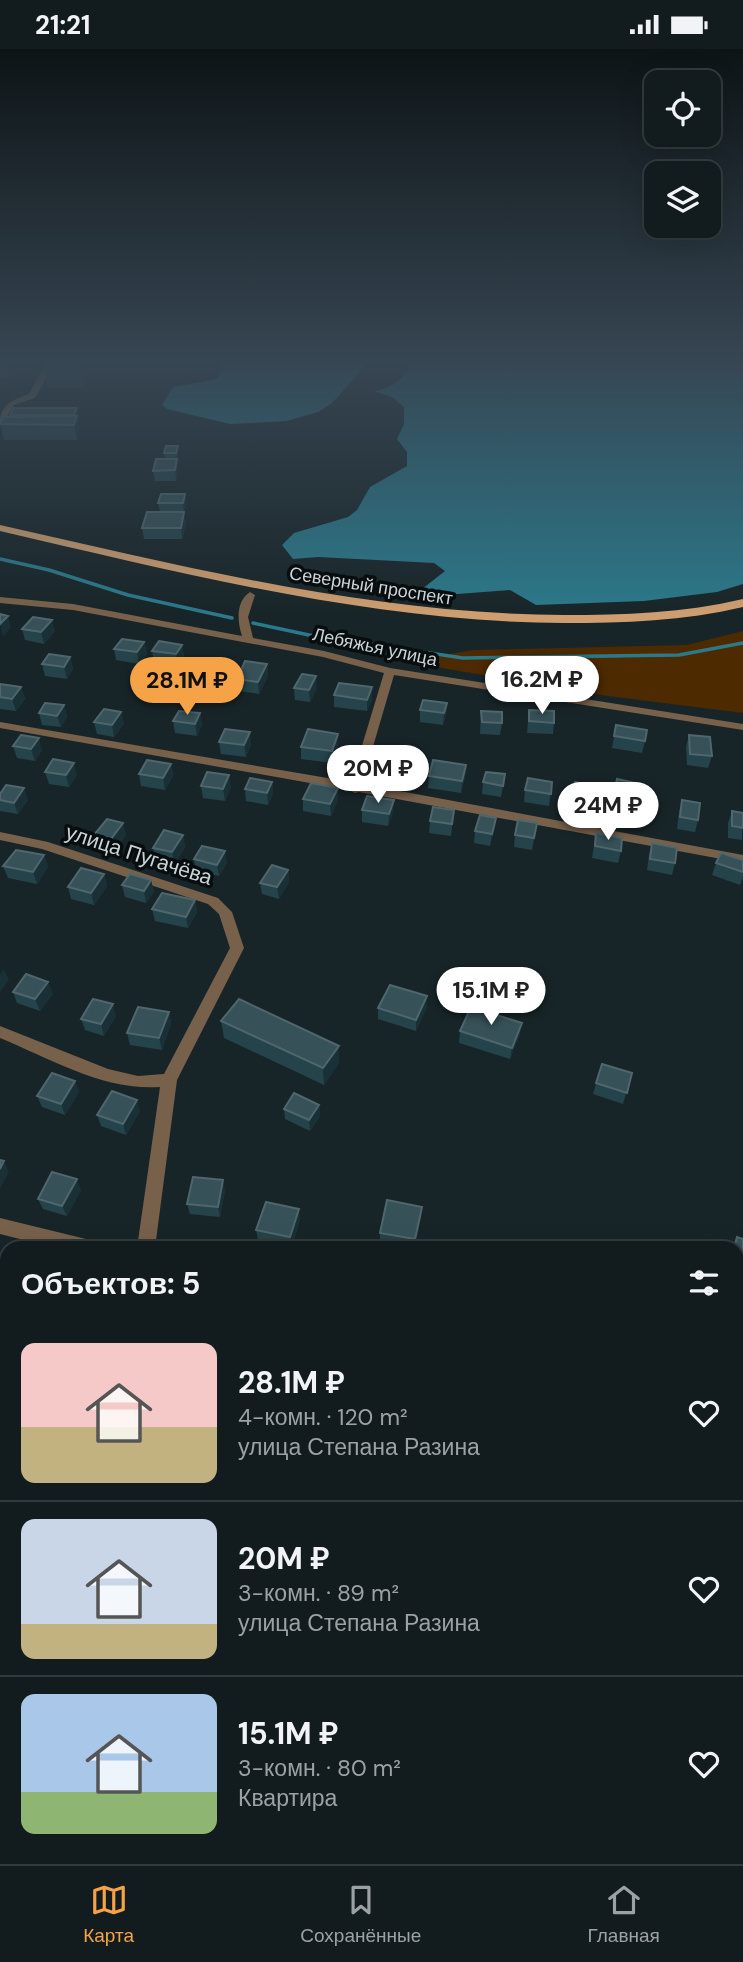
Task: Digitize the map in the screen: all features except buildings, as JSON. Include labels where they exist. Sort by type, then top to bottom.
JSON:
[{"type":"main road","name":"Северный проспект","points":[[0,528],[301,595],[423,614],[501,620],[627,618],[707,611],[743,603]]},
{"type":"main road","name":"Северный проспект","points":[[0,539],[250,595],[380,619],[501,631],[643,628],[743,615]]},
{"type":"street","points":[[249,640],[243,626],[242,611],[250,595]]},
{"type":"street","name":"Лебяжья улица","points":[[0,600],[73,607],[249,640],[390,671],[743,727]]},
{"type":"street","points":[[355,789],[390,671]]},
{"type":"street","points":[[0,725],[743,859]]},
{"type":"street","name":"улица Пугачёва","points":[[0,836],[44,845],[213,901],[225,912],[237,948],[169,1080]]},
{"type":"street","points":[[0,1032],[106,1075],[138,1082],[169,1080],[147,1241]]},
{"type":"street","points":[[0,1226],[61,1241]]},
{"type":"shaded area","points":[[743,631],[743,713],[608,696],[406,662],[473,650],[687,645]]},
{"type":"water","points":[[402,446],[743,446],[743,584],[717,592],[644,601],[536,605],[510,590],[444,595],[422,589],[445,571],[434,563],[318,557],[293,559],[282,545],[294,533],[348,517],[357,510],[370,487],[407,466],[407,452]]},
{"type":"waterway","points":[[0,559],[49,570],[128,595],[232,618]]},
{"type":"waterway","points":[[253,623],[309,635],[463,658],[679,655],[743,643]]}]
